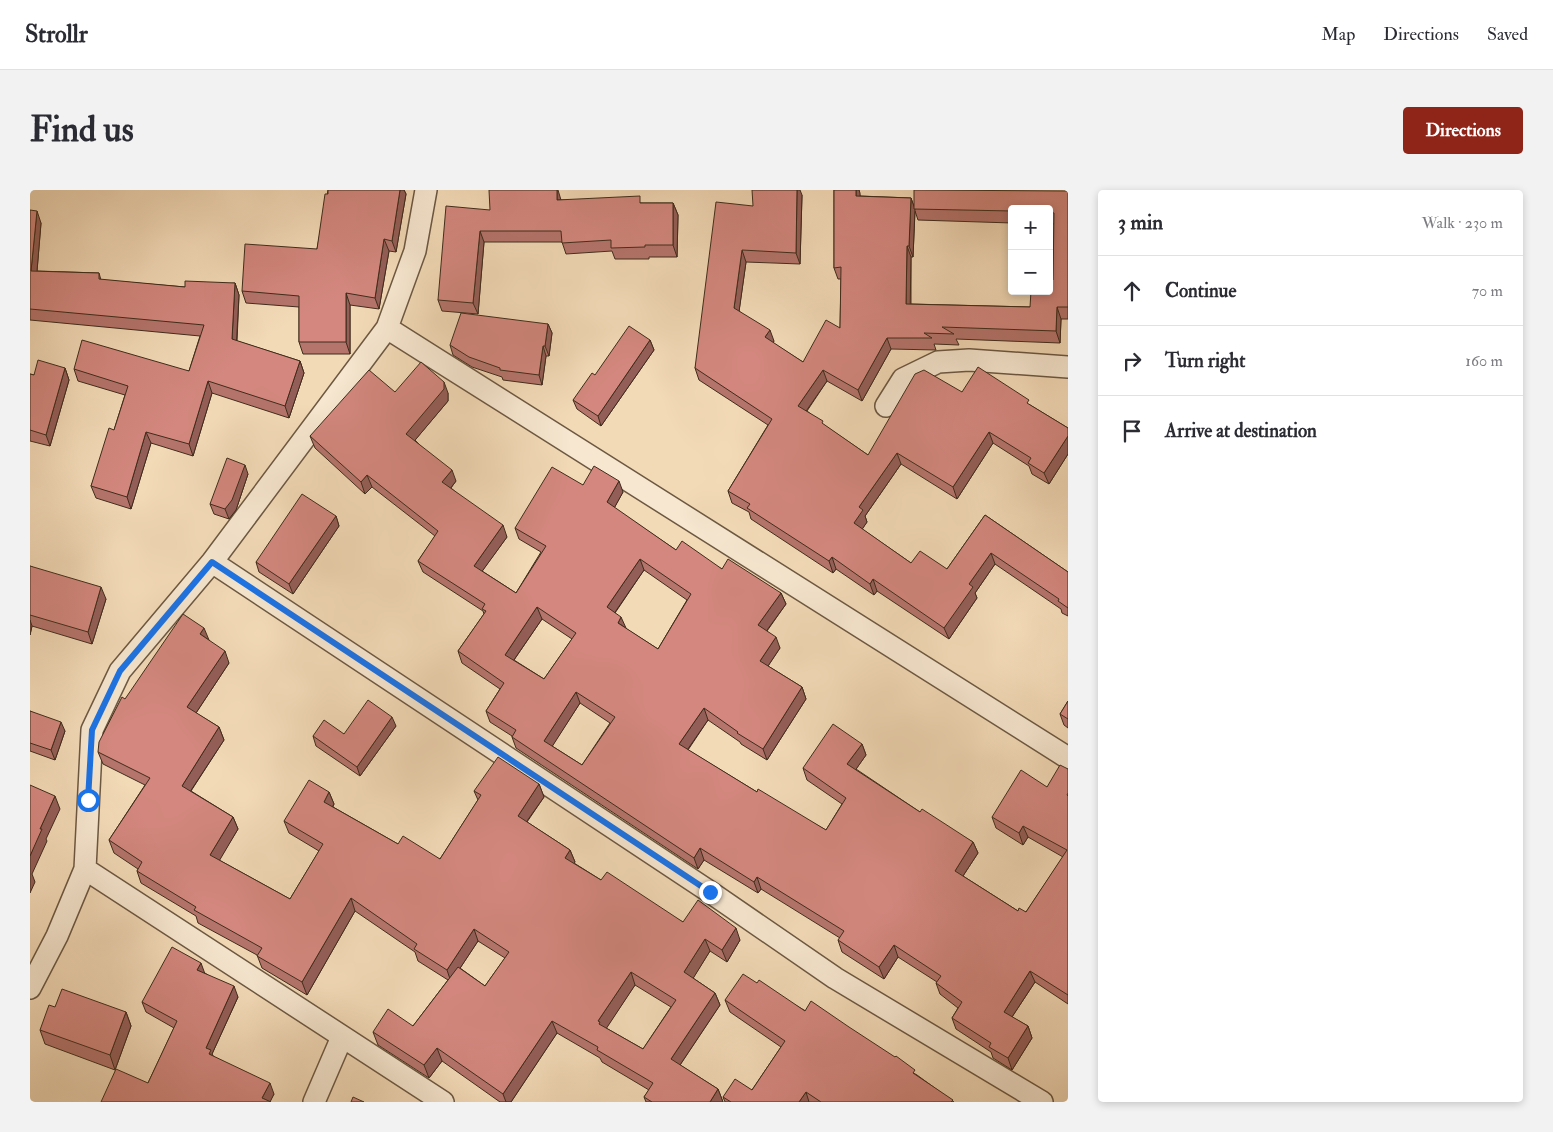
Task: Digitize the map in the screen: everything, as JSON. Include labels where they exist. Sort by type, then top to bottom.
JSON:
[{"type":"street","points":[[30,988],[57,936],[85,869],[92,730],[120,671],[212,562],[387,328],[415,251],[426,190]]},
{"type":"street","points":[[387,328],[1068,758]]},
{"type":"street","points":[[886,406],[903,378],[938,362],[969,360],[1068,367]]},
{"type":"street","points":[[212,562],[710,892],[835,978],[1042,1102]]},
{"type":"street","points":[[85,869],[442,1102]]},
{"type":"street","points":[[314,1102],[342,1037]]},
{"type":"building","points":[[328,190],[400,190],[392,241],[384,239],[375,298],[346,293],[346,342],[299,342],[299,296],[242,291],[245,244],[317,249],[325,194],[328,194]]},
{"type":"building","points":[[489,190],[557,190],[557,200],[640,196],[640,203],[673,203],[673,245],[611,248],[611,240],[562,243],[561,231],[480,231],[473,303],[438,300],[446,206],[490,210]]},
{"type":"building","points":[[752,190],[797,190],[796,253],[742,250],[734,308],[770,330],[765,337],[803,362],[826,320],[840,328],[841,267],[834,268],[834,190],[856,190],[856,196],[911,198],[909,246],[907,246],[906,304],[1030,307],[1031,295],[1053,295],[1053,205],[1008,205],[1008,211],[914,209],[914,190],[1068,191],[1068,307],[1057,307],[1056,331],[942,327],[954,334],[924,333],[932,338],[887,338],[858,390],[823,370],[798,406],[823,421],[822,423],[868,455],[915,374],[924,370],[962,392],[978,367],[1029,400],[1027,403],[1068,428],[1068,436],[1044,473],[1028,463],[1031,458],[989,432],[953,487],[897,453],[859,507],[863,510],[854,523],[911,563],[920,551],[947,569],[985,515],[1068,572],[1068,608],[1058,601],[1059,599],[991,553],[969,584],[973,587],[944,628],[873,579],[870,584],[832,557],[829,561],[747,508],[750,504],[728,491],[772,419],[695,368],[716,202],[753,206]]},
{"type":"building","points":[[30,210],[37,211],[31,271],[99,273],[99,279],[185,287],[185,281],[235,283],[232,339],[300,361],[285,406],[208,381],[189,444],[146,432],[127,497],[91,486],[109,428],[114,430],[128,386],[74,369],[82,340],[189,371],[204,325],[30,309]]},
{"type":"building","points":[[461,313],[548,324],[539,375],[500,370],[500,368],[469,357],[450,345]]},
{"type":"building","points":[[629,326],[650,340],[598,416],[573,400],[592,373],[595,375]]},
{"type":"building","points":[[38,360],[65,368],[46,435],[30,430],[30,374],[34,375]]},
{"type":"building","points":[[421,362],[444,382],[444,389],[406,434],[452,470],[442,482],[503,525],[474,566],[516,593],[546,546],[515,528],[552,467],[583,485],[594,466],[619,481],[607,502],[676,550],[682,541],[722,569],[728,559],[781,593],[758,625],[776,637],[760,661],[802,687],[763,749],[737,733],[704,708],[679,744],[757,792],[758,789],[826,830],[846,798],[803,768],[833,724],[862,744],[847,764],[920,812],[922,809],[973,842],[955,871],[1018,911],[1019,908],[1026,912],[1067,850],[1023,826],[1019,833],[992,817],[1021,770],[1047,787],[1060,765],[1068,769],[1068,995],[1030,971],[1004,1012],[1028,1026],[1008,1058],[989,1047],[991,1043],[952,1018],[962,1002],[936,983],[941,976],[894,945],[879,967],[838,940],[844,931],[757,877],[754,882],[700,848],[694,858],[512,737],[516,730],[486,711],[504,683],[458,651],[486,611],[482,609],[485,604],[418,561],[438,531],[367,475],[361,482],[310,436],[369,370],[395,392]],"holes":[[[640,559],[691,594],[658,649],[618,623],[621,617],[607,607]],[[537,607],[576,633],[544,679],[505,655]],[[576,692],[615,717],[582,765],[544,741]]]},
{"type":"building","points":[[227,458],[245,465],[232,500],[225,509],[210,504]]},
{"type":"building","points":[[302,494],[336,516],[289,584],[256,562]]},
{"type":"building","points":[[30,566],[101,587],[88,632],[30,615]]},
{"type":"building","points":[[183,614],[204,628],[200,634],[225,651],[187,707],[219,727],[182,786],[233,817],[210,855],[290,899],[323,844],[284,821],[309,780],[329,792],[324,802],[398,844],[403,836],[440,859],[481,795],[474,791],[498,757],[539,784],[518,816],[570,850],[565,858],[601,880],[607,872],[683,922],[698,900],[736,928],[722,950],[705,939],[684,972],[715,993],[671,1059],[718,1089],[710,1102],[652,1102],[644,1097],[653,1083],[597,1050],[598,1047],[552,1021],[503,1094],[437,1048],[424,1065],[373,1032],[388,1009],[413,1026],[458,967],[485,986],[509,952],[474,929],[447,970],[414,949],[417,944],[351,898],[302,982],[257,956],[262,948],[194,910],[196,907],[137,871],[142,862],[109,840],[150,778],[98,752],[99,742],[122,697],[125,699]],"holes":[[[631,972],[676,1000],[643,1049],[599,1024],[600,1022],[598,1021]]]},
{"type":"building","points":[[368,700],[392,717],[357,767],[313,736],[324,720],[344,734]]},
{"type":"building","points":[[1068,701],[1068,719],[1060,714]]},
{"type":"building","points":[[30,711],[61,722],[51,750],[30,743]]},
{"type":"building","points":[[30,785],[55,796],[30,856]]},
{"type":"building","points":[[172,947],[201,963],[197,970],[234,986],[206,1048],[211,1050],[209,1054],[270,1083],[262,1098],[271,1102],[101,1102],[116,1069],[148,1083],[177,1021],[142,1002]]},
{"type":"building","points":[[743,974],[757,983],[759,980],[805,1011],[811,1001],[896,1056],[915,1070],[913,1073],[953,1100],[951,1102],[821,1102],[806,1092],[799,1102],[731,1102],[723,1097],[735,1079],[752,1090],[785,1041],[725,1000]]},
{"type":"building","points":[[62,989],[126,1012],[110,1055],[40,1030],[49,1005],[55,1007]]},
{"type":"building","points":[[353,1097],[364,1102],[351,1102]]},
{"type":"route","points":[[88,800],[92,730],[120,671],[212,562],[710,892]]}]
